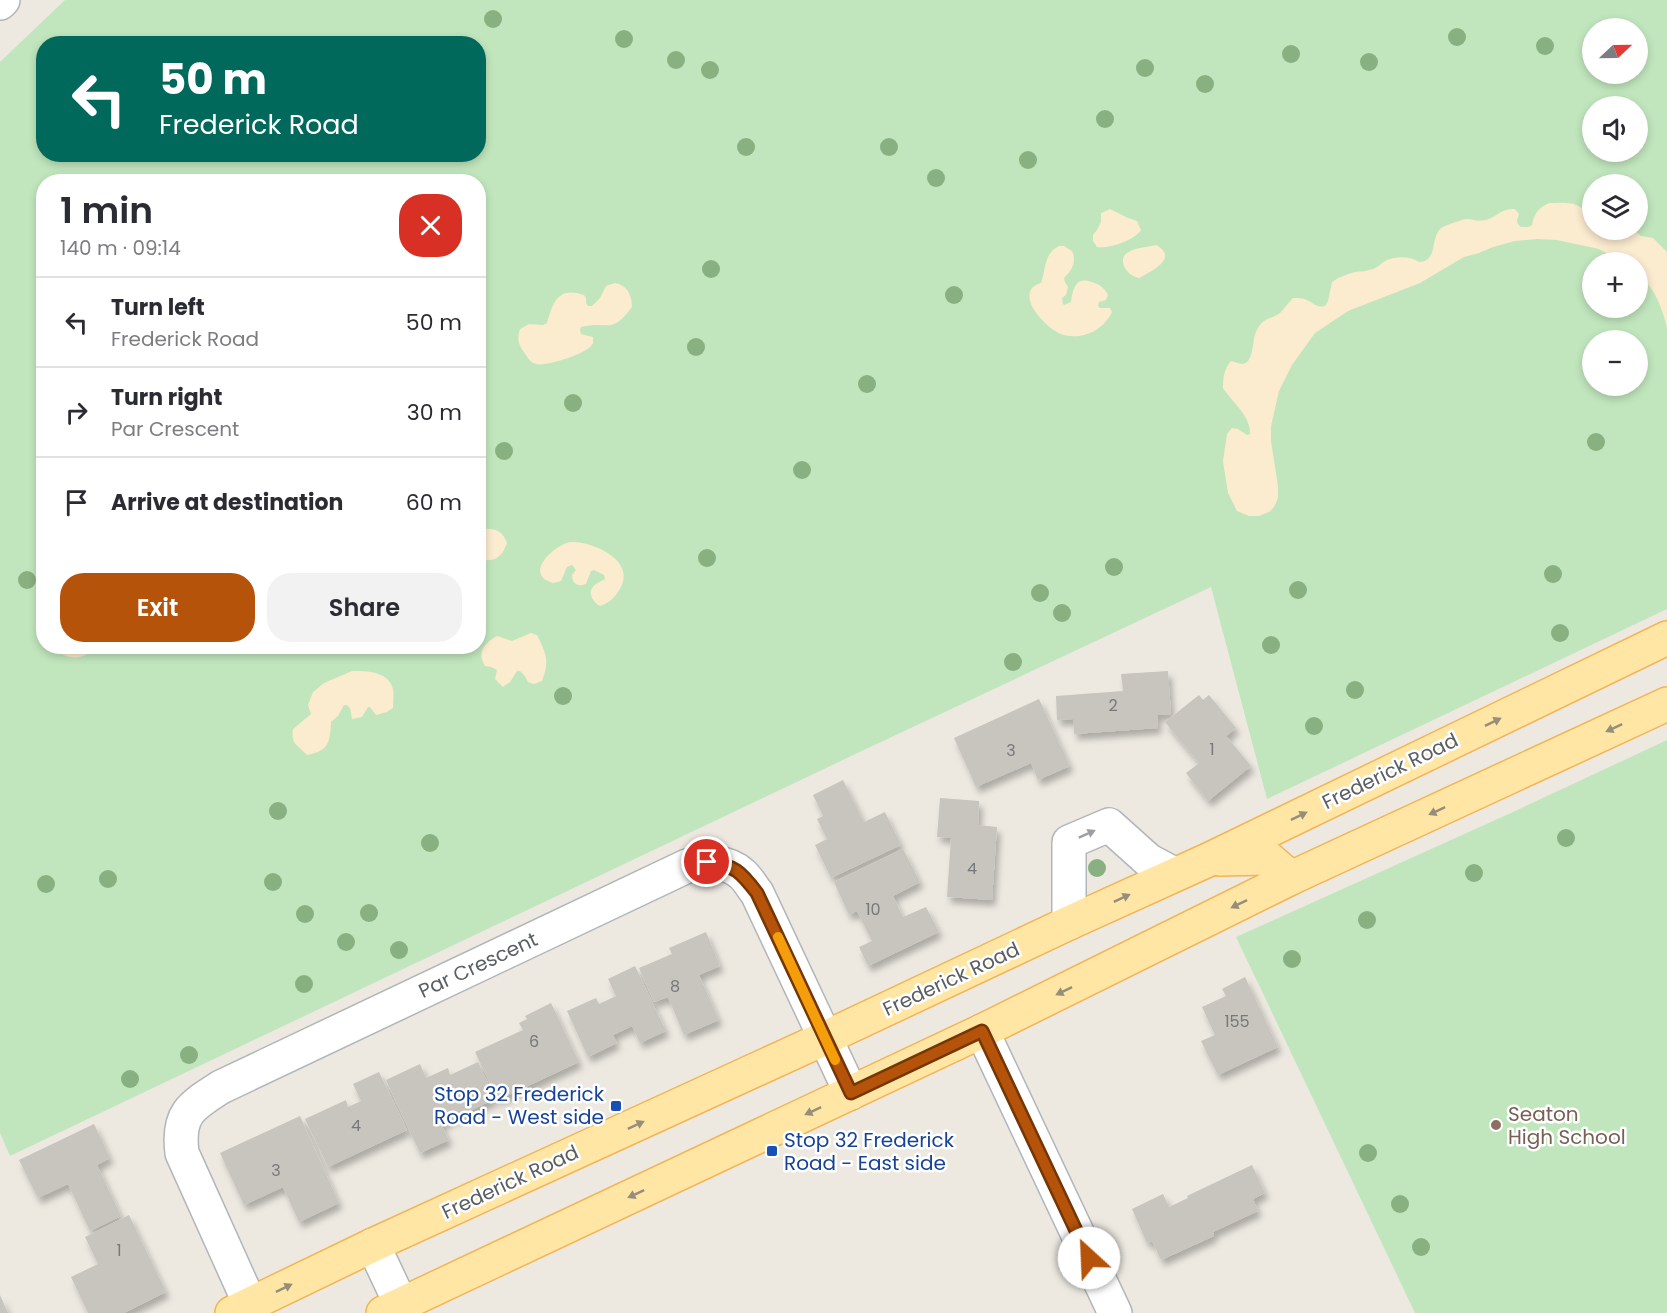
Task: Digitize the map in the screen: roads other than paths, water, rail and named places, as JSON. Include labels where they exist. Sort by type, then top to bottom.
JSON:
[{"type":"main road","name":"Frederick Road","points":[[241,1309],[373,1245],[825,1038],[1173,874],[1208,860],[1667,638]]},
{"type":"main road","points":[[396,1310],[982,1031],[1291,878],[1667,704]]},
{"type":"main road","points":[[1208,860],[1268,858],[1291,878]]},
{"type":"street","points":[[0,3],[3,0]]},
{"type":"street","points":[[1069,923],[1069,842],[1108,825],[1148,860],[1173,874]]},
{"type":"street","name":"Par Crescent","points":[[241,1309],[182,1153],[180,1135],[185,1118],[196,1103],[221,1087],[687,866],[707,862],[722,863],[741,873],[757,893],[851,1093]]},
{"type":"street","points":[[982,1031],[1115,1313]]},
{"type":"street","points":[[373,1245],[396,1310]]},
{"type":"place","name":"Stop 32 Frederick Road - West side","points":[[616,1106]]},
{"type":"place","name":"Seaton High School","points":[[1496,1125]]},
{"type":"place","name":"Stop 32 Frederick Road - East side","points":[[772,1151]]}]
